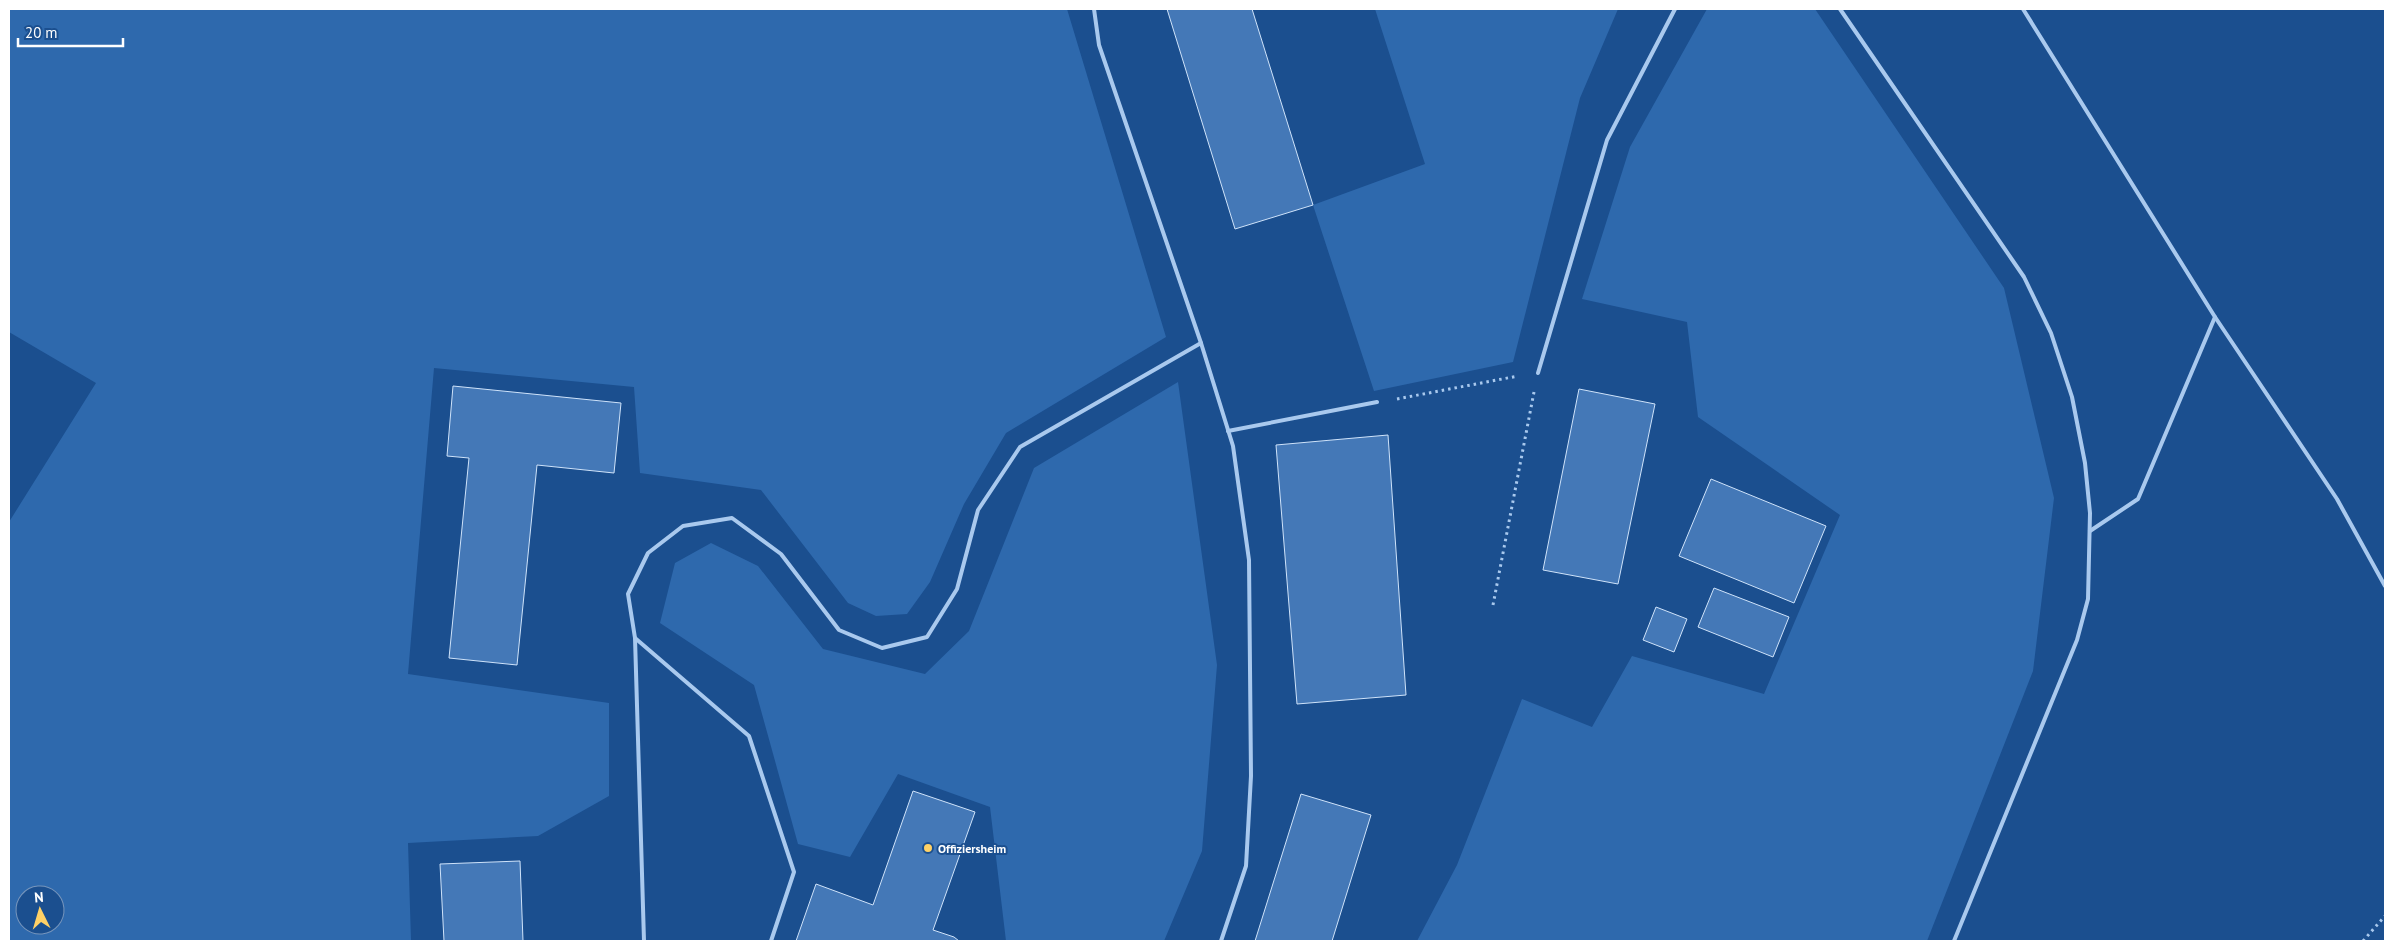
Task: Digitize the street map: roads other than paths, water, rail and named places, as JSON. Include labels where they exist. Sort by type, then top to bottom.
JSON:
[{"type":"lane","points":[[1094,9],[1099,45],[1201,343],[1228,431],[1232,446],[1249,560],[1252,776],[1246,866],[1221,941]]},
{"type":"lane","points":[[1538,373],[1607,140],[1675,9]]},
{"type":"lane","points":[[1840,9],[2024,277],[2051,333],[2072,397],[2085,463],[2090,531],[2088,599],[2077,640],[1954,941]]},
{"type":"lane","points":[[2023,9],[2215,317],[2338,499],[2385,586]]},
{"type":"lane","points":[[2090,531],[2138,499],[2215,317]]},
{"type":"lane","points":[[644,941],[635,638],[628,594],[648,552],[683,526],[732,518],[781,554],[839,630],[882,648],[927,637],[957,589],[978,510],[1020,447],[1201,343]]},
{"type":"lane","points":[[1228,431],[1376,402]]},
{"type":"lane","points":[[635,638],[749,736],[794,872],[771,941]]},
{"type":"place","name":"Offiziersheim","points":[[928,848]]}]
